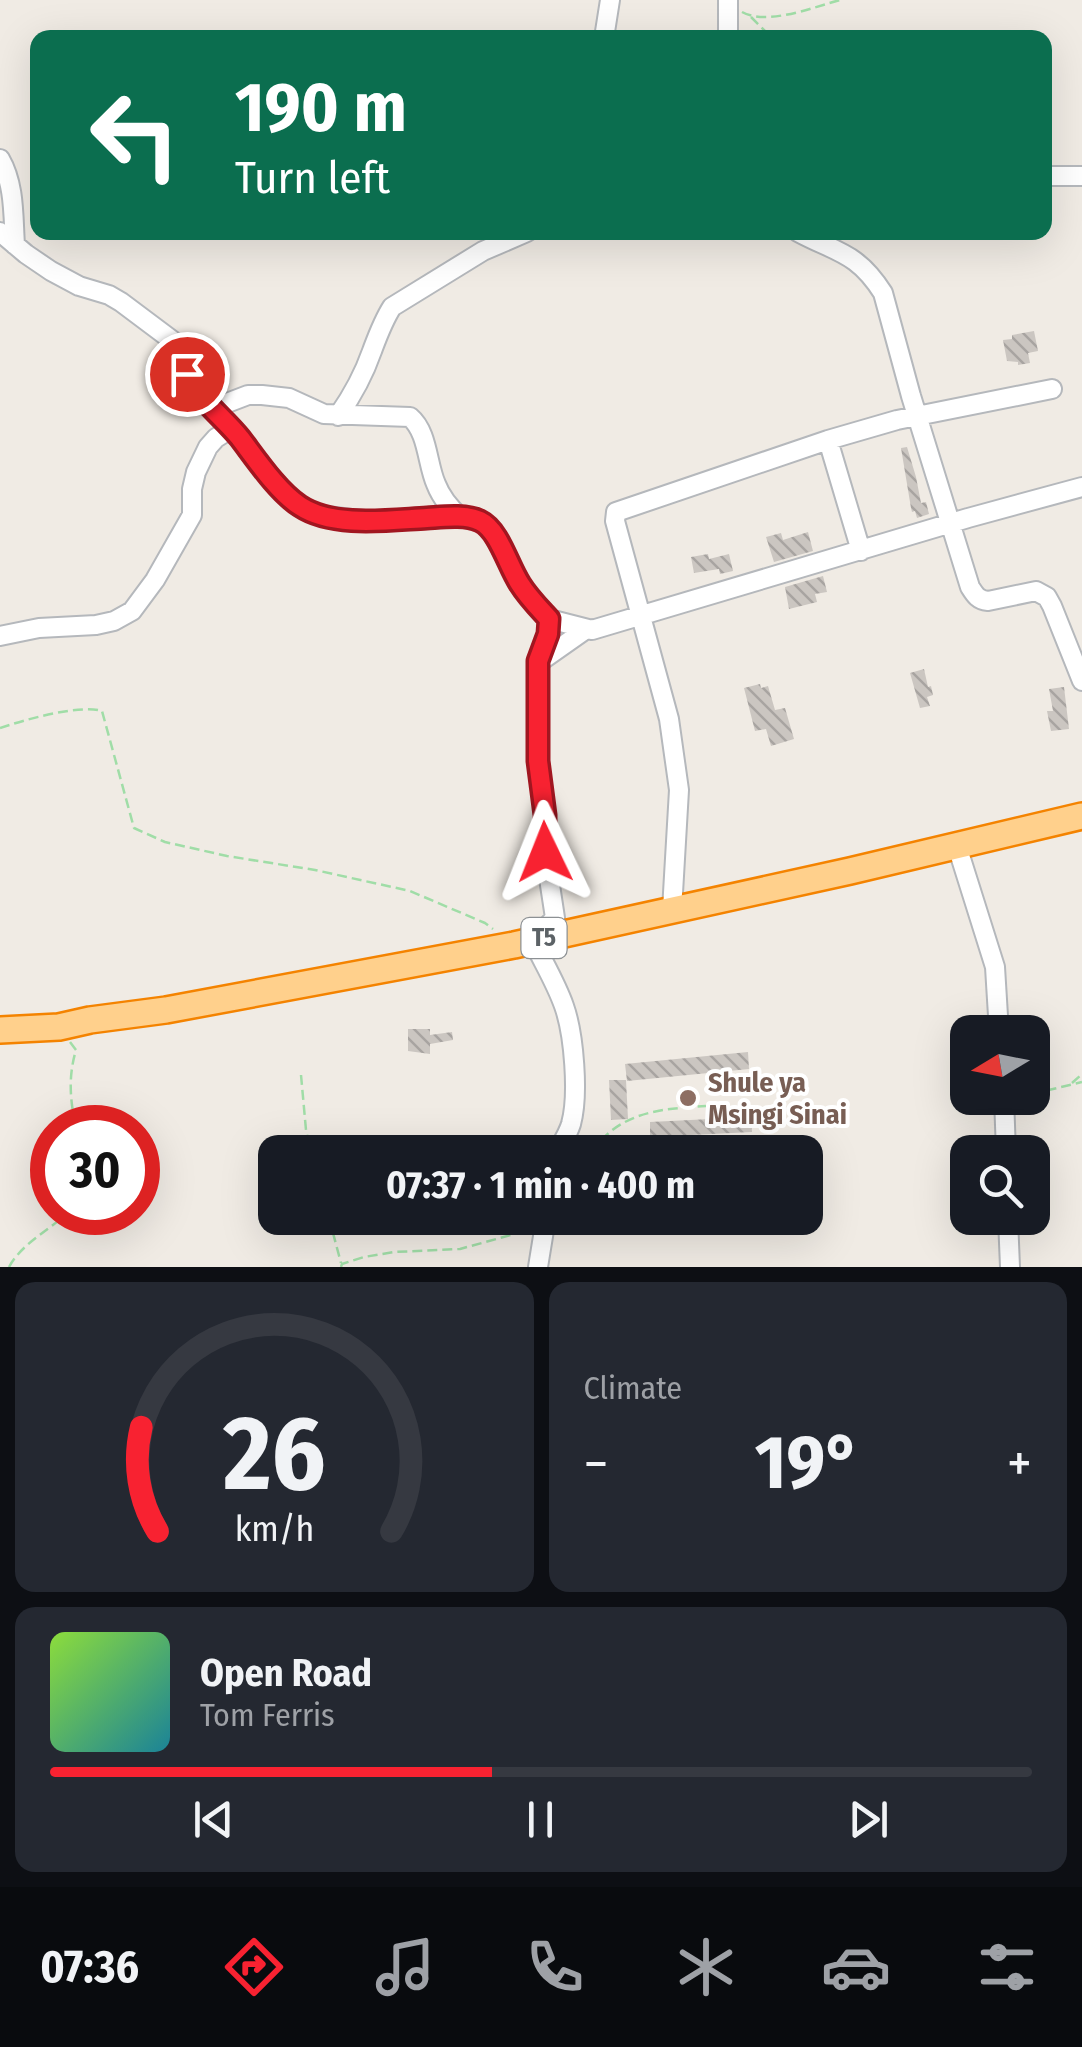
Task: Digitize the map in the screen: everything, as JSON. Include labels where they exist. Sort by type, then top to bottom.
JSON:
[{"type":"highway","name":"T5","points":[[0,1030],[59,1027],[166,1010],[524,943],[1082,816]]},
{"type":"street","points":[[605,30],[610,0]]},
{"type":"street","points":[[728,2],[728,30]]},
{"type":"street","points":[[0,159],[12,192],[14,245]]},
{"type":"street","points":[[1052,176],[1082,176]]},
{"type":"street","points":[[0,232],[64,279],[121,302],[169,337],[182,351],[190,382],[298,506],[319,515],[376,521],[478,519],[490,528],[521,586],[549,619],[586,630]]},
{"type":"street","points":[[338,416],[351,398],[392,307],[508,240]]},
{"type":"street","points":[[839,241],[883,294],[970,587],[975,595],[988,601],[1036,591],[1047,597],[1082,682]]},
{"type":"street","points":[[672,910],[679,790],[669,719],[615,521],[616,512],[828,440],[917,416],[1052,390]]},
{"type":"street","points":[[214,408],[248,395],[279,396],[324,414],[410,417],[418,426],[435,483],[460,517]]},
{"type":"street","points":[[0,636],[38,628],[96,625],[132,611],[155,580],[192,515],[196,472],[208,448],[232,428]]},
{"type":"street","points":[[828,440],[861,551]]},
{"type":"street","points":[[538,663],[586,630],[1082,486]]},
{"type":"street","points":[[549,619],[538,663],[538,761],[555,918],[524,943],[565,1008],[572,1052],[574,1112],[566,1135]]},
{"type":"street","points":[[957,846],[995,968],[998,1015]]},
{"type":"street","points":[[538,1267],[544,1235]]},
{"type":"street","points":[[1009,1235],[1010,1267]]},
{"type":"path","points":[[750,16],[789,14],[840,0]]},
{"type":"path","points":[[728,2],[764,30]]},
{"type":"path","points":[[0,728],[76,710],[102,711],[134,828],[165,842],[410,892],[524,943]]},
{"type":"path","points":[[59,1027],[76,1050],[69,1086],[72,1105]]},
{"type":"path","points":[[1071,1084],[1082,1074]]},
{"type":"path","points":[[301,1075],[307,1135]]},
{"type":"path","points":[[1050,1089],[1082,1082]]},
{"type":"path","points":[[606,1135],[649,1111],[706,1106]]},
{"type":"path","points":[[8,1267],[39,1235]]},
{"type":"path","points":[[333,1235],[342,1266],[364,1257],[460,1248],[503,1235]]},
{"type":"building","points":[[1034,331],[1038,351],[1028,353],[1030,363],[1018,365],[1007,361],[1003,340]]},
{"type":"building","points":[[907,447],[921,503],[926,502],[929,514],[917,518],[911,508],[901,448]]},
{"type":"building","points":[[808,532],[813,551],[774,562],[766,537],[781,533],[783,540]]},
{"type":"building","points":[[708,554],[709,559],[729,554],[733,571],[694,573],[691,557]]},
{"type":"building","points":[[823,576],[827,592],[815,594],[817,602],[789,609],[785,587]]},
{"type":"building","points":[[924,669],[933,695],[927,697],[930,706],[920,708],[910,673]]},
{"type":"building","points":[[760,684],[761,688],[768,686],[775,710],[785,708],[794,739],[771,746],[766,729],[755,731],[744,688]]},
{"type":"building","points":[[1064,687],[1069,729],[1051,731],[1047,711],[1053,711],[1049,689]]},
{"type":"building","points":[[408,1029],[430,1029],[430,1035],[452,1032],[453,1040],[430,1044],[430,1054],[408,1051]]},
{"type":"building","points":[[748,1052],[749,1069],[627,1081],[625,1064]]},
{"type":"building","points":[[609,1080],[626,1080],[628,1119],[611,1120]]},
{"type":"building","points":[[751,1117],[752,1132],[650,1135],[650,1122]]},
{"type":"place","name":"Shule ya Msingi Sinai","points":[[688,1098]]},
{"type":"route","points":[[187,374],[298,506],[319,515],[376,521],[478,519],[490,528],[521,586],[549,619],[538,661],[538,761],[545,852]]}]
